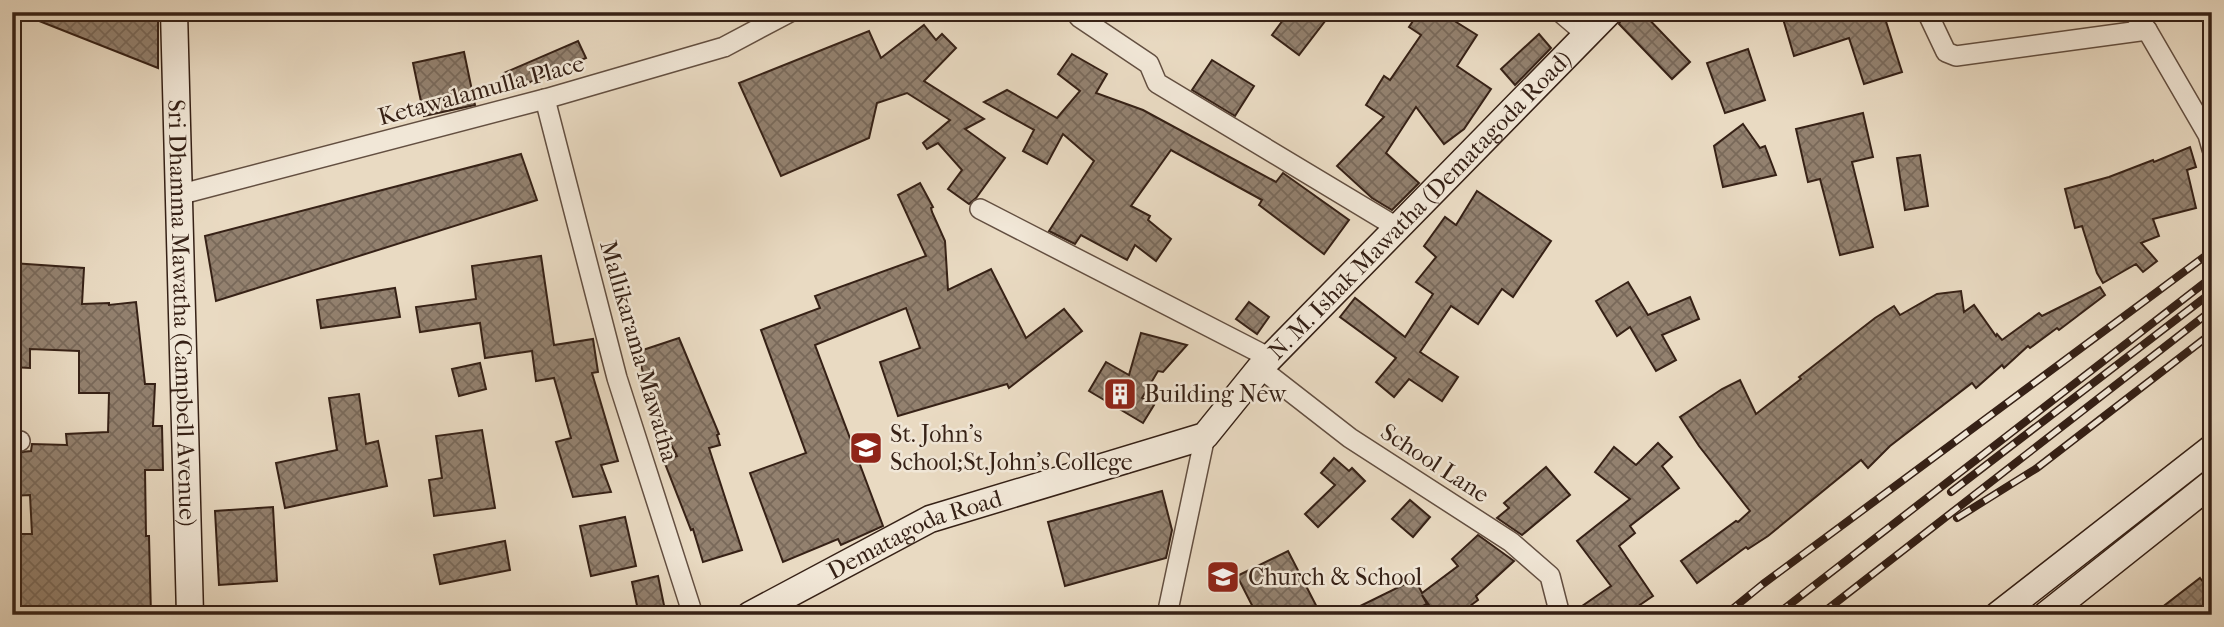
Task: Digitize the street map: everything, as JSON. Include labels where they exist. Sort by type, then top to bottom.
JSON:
[{"type":"main road","name":"Sri Dhamma Mawatha (Campbell Avenue)","points":[[174,12],[190,615]]},
{"type":"main road","name":"N. M. Ishak Mawatha (Dematagoda Road)","points":[[1265,363],[1609,12]]},
{"type":"main road","points":[[1205,436],[1265,363]]},
{"type":"main road","name":"Dematagoda Road","points":[[750,615],[930,519],[1205,436]]},
{"type":"main road","points":[[1998,615],[2212,448]]},
{"type":"main road","points":[[2046,615],[2212,483]]},
{"type":"street","name":"Ketawalamulla Place","points":[[178,195],[545,99],[724,47],[790,12]]},
{"type":"street","points":[[1560,12],[1587,35]]},
{"type":"street","points":[[1927,12],[1946,52],[1955,56],[2147,30]]},
{"type":"street","points":[[2133,12],[2147,30],[2208,135],[2212,149]]},
{"type":"street","points":[[1079,17],[1149,64],[1157,83],[1398,228]]},
{"type":"street","name":"Mallikarama Mawatha","points":[[545,99],[617,378],[693,615]]},
{"type":"street","name":"School Lane","points":[[980,209],[1265,363],[1350,438],[1511,542],[1550,576],[1559,615]]},
{"type":"street","points":[[1167,615],[1205,436]]},
{"type":"building","points":[[158,12],[158,68],[19,13]]},
{"type":"building","points":[[1289,12],[1332,12],[1299,55],[1272,35]]},
{"type":"building","points":[[1419,12],[1440,12],[1477,35],[1457,66],[1491,89],[1464,129],[1444,144],[1416,107],[1386,153],[1419,183],[1392,210],[1372,198],[1337,166],[1384,117],[1366,105],[1384,76],[1390,80],[1421,35],[1409,27]]},
{"type":"building","points":[[1624,12],[1642,12],[1690,62],[1672,79],[1619,24]]},
{"type":"building","points":[[1781,12],[1883,12],[1902,72],[1864,84],[1849,38],[1794,56]]},
{"type":"building","points":[[924,25],[936,40],[942,34],[956,48],[924,81],[984,119],[965,129],[1005,158],[976,198],[969,204],[948,189],[962,170],[938,143],[927,149],[923,143],[950,120],[907,93],[877,103],[869,138],[781,176],[739,83],[869,31],[881,58]]},
{"type":"building","points":[[1539,34],[1551,48],[1515,85],[1501,69]]},
{"type":"building","points":[[578,41],[586,58],[512,90],[504,73]]},
{"type":"building","points":[[1748,49],[1765,100],[1725,113],[1707,63]]},
{"type":"building","points":[[464,52],[475,105],[424,116],[413,63]]},
{"type":"building","points":[[1072,54],[1107,74],[1096,93],[1143,110],[1276,182],[1283,173],[1349,220],[1324,254],[1259,205],[1262,200],[1171,150],[1131,206],[1150,216],[1148,220],[1171,239],[1156,261],[1135,245],[1127,260],[1081,235],[1075,244],[1049,231],[1094,161],[1063,134],[1047,164],[1023,151],[1034,130],[984,102],[1007,90],[1057,118],[1080,91],[1058,74]]},
{"type":"building","points":[[1212,60],[1254,86],[1235,116],[1192,90]]},
{"type":"building","points":[[1863,113],[1873,157],[1852,162],[1873,247],[1840,255],[1820,179],[1808,182],[1796,129]]},
{"type":"building","points":[[1743,124],[1760,148],[1765,146],[1776,175],[1723,187],[1714,146]]},
{"type":"building","points":[[2190,147],[2196,167],[2187,170],[2196,208],[2153,219],[2159,236],[2141,243],[2157,261],[2143,272],[2136,264],[2103,283],[2097,273],[2082,226],[2075,228],[2065,189],[2109,177],[2153,160],[2154,162]]},
{"type":"building","points":[[521,154],[537,200],[216,301],[205,236]]},
{"type":"building","points":[[1920,155],[1928,206],[1905,210],[1897,158]]},
{"type":"building","points":[[920,183],[933,207],[932,212],[945,241],[948,290],[991,269],[1026,338],[1064,309],[1082,331],[1009,388],[1007,384],[898,416],[880,362],[920,348],[906,308],[815,345],[883,526],[841,545],[838,539],[783,562],[750,473],[806,453],[761,330],[820,308],[815,296],[926,256],[898,195]]},
{"type":"building","points":[[1477,191],[1551,241],[1513,297],[1502,289],[1478,324],[1451,306],[1420,352],[1458,377],[1442,401],[1409,379],[1394,397],[1376,382],[1396,358],[1340,317],[1355,298],[1405,337],[1433,294],[1416,282],[1436,257],[1424,246],[1445,217],[1456,225]]},
{"type":"building","points":[[541,256],[554,345],[593,339],[598,372],[592,373],[618,461],[601,465],[611,492],[573,497],[556,442],[571,438],[554,378],[536,381],[532,351],[485,358],[480,323],[420,332],[416,307],[476,299],[472,266]]},
{"type":"building","points":[[12,263],[84,268],[82,304],[136,302],[145,384],[155,384],[153,426],[162,426],[163,470],[145,470],[151,615],[12,615],[12,534],[32,534],[30,495],[12,496],[12,453],[31,451],[32,444],[67,445],[66,434],[108,432],[109,393],[79,393],[79,351],[30,349],[30,368],[12,367]]},
{"type":"building","points":[[1628,282],[1648,315],[1690,297],[1699,319],[1662,335],[1676,360],[1656,371],[1630,327],[1617,336],[1596,301]]},
{"type":"building","points":[[2100,287],[2105,295],[2059,330],[2057,328],[2030,348],[2028,346],[1976,388],[1972,383],[1890,446],[1868,468],[1861,460],[1768,536],[1748,549],[1746,547],[1697,583],[1681,561],[1750,511],[1680,417],[1722,389],[1740,380],[1756,414],[1875,318],[1894,306],[1900,315],[1937,294],[1961,291],[1964,312],[1974,305],[1996,336],[1997,334],[2002,340],[2039,313],[2042,316]]},
{"type":"building","points":[[395,288],[400,317],[321,328],[317,300]]},
{"type":"building","points":[[1249,302],[1269,317],[1257,334],[1236,319]]},
{"type":"building","points":[[1141,333],[1187,345],[1163,372],[1158,371],[1142,398],[1154,405],[1143,423],[1089,391],[1106,362],[1129,375]]},
{"type":"building","points":[[679,338],[719,434],[720,445],[709,448],[742,550],[703,562],[693,529],[691,530],[664,461],[677,456],[655,413],[637,352]]},
{"type":"building","points":[[480,363],[486,389],[459,396],[452,369]]},
{"type":"building","points":[[359,394],[366,444],[378,441],[387,486],[285,508],[276,463],[337,450],[329,398]]},
{"type":"building","points":[[482,430],[495,508],[434,516],[429,480],[442,478],[436,436]]},
{"type":"building","points":[[1658,443],[1672,457],[1662,466],[1679,488],[1630,526],[1635,533],[1619,546],[1653,596],[1625,615],[1572,615],[1611,586],[1577,541],[1630,499],[1595,472],[1614,447],[1636,465]]},
{"type":"building","points":[[1334,458],[1349,471],[1352,468],[1365,481],[1318,527],[1305,514],[1335,485],[1321,473]]},
{"type":"building","points":[[1546,467],[1570,495],[1522,535],[1497,518],[1509,508],[1504,503]]},
{"type":"building","points":[[1162,491],[1172,530],[1166,558],[1065,586],[1048,522]]},
{"type":"building","points":[[1410,500],[1430,517],[1413,537],[1392,519]]},
{"type":"building","points":[[273,507],[277,581],[219,585],[215,511]]},
{"type":"building","points":[[625,517],[636,566],[591,576],[580,526]]},
{"type":"building","points":[[1478,535],[1514,561],[1476,596],[1478,600],[1458,615],[1436,615],[1422,595],[1427,604],[1404,615],[1342,615],[1415,579],[1422,593],[1458,566],[1452,559]]},
{"type":"building","points":[[505,541],[510,570],[440,584],[434,555]]},
{"type":"building","points":[[1288,551],[1321,615],[1257,615],[1237,576]]},
{"type":"building","points":[[658,576],[666,615],[639,615],[632,582]]},
{"type":"building","points":[[2200,578],[2212,593],[2212,615],[2152,615]]},
{"type":"railway","points":[[1725,615],[2212,251]]},
{"type":"railway","points":[[1776,615],[2212,277]]},
{"type":"railway","points":[[1951,492],[2212,292]]},
{"type":"railway","points":[[1820,615],[2212,310]]},
{"type":"railway","points":[[1957,518],[2037,468],[2212,333]]},
{"type":"place","name":"Building New","points":[[1120,394]]},
{"type":"place","name":"St. John's School;St.John's College","points":[[866,448]]},
{"type":"place","name":"Church & School","points":[[1223,577]]}]
